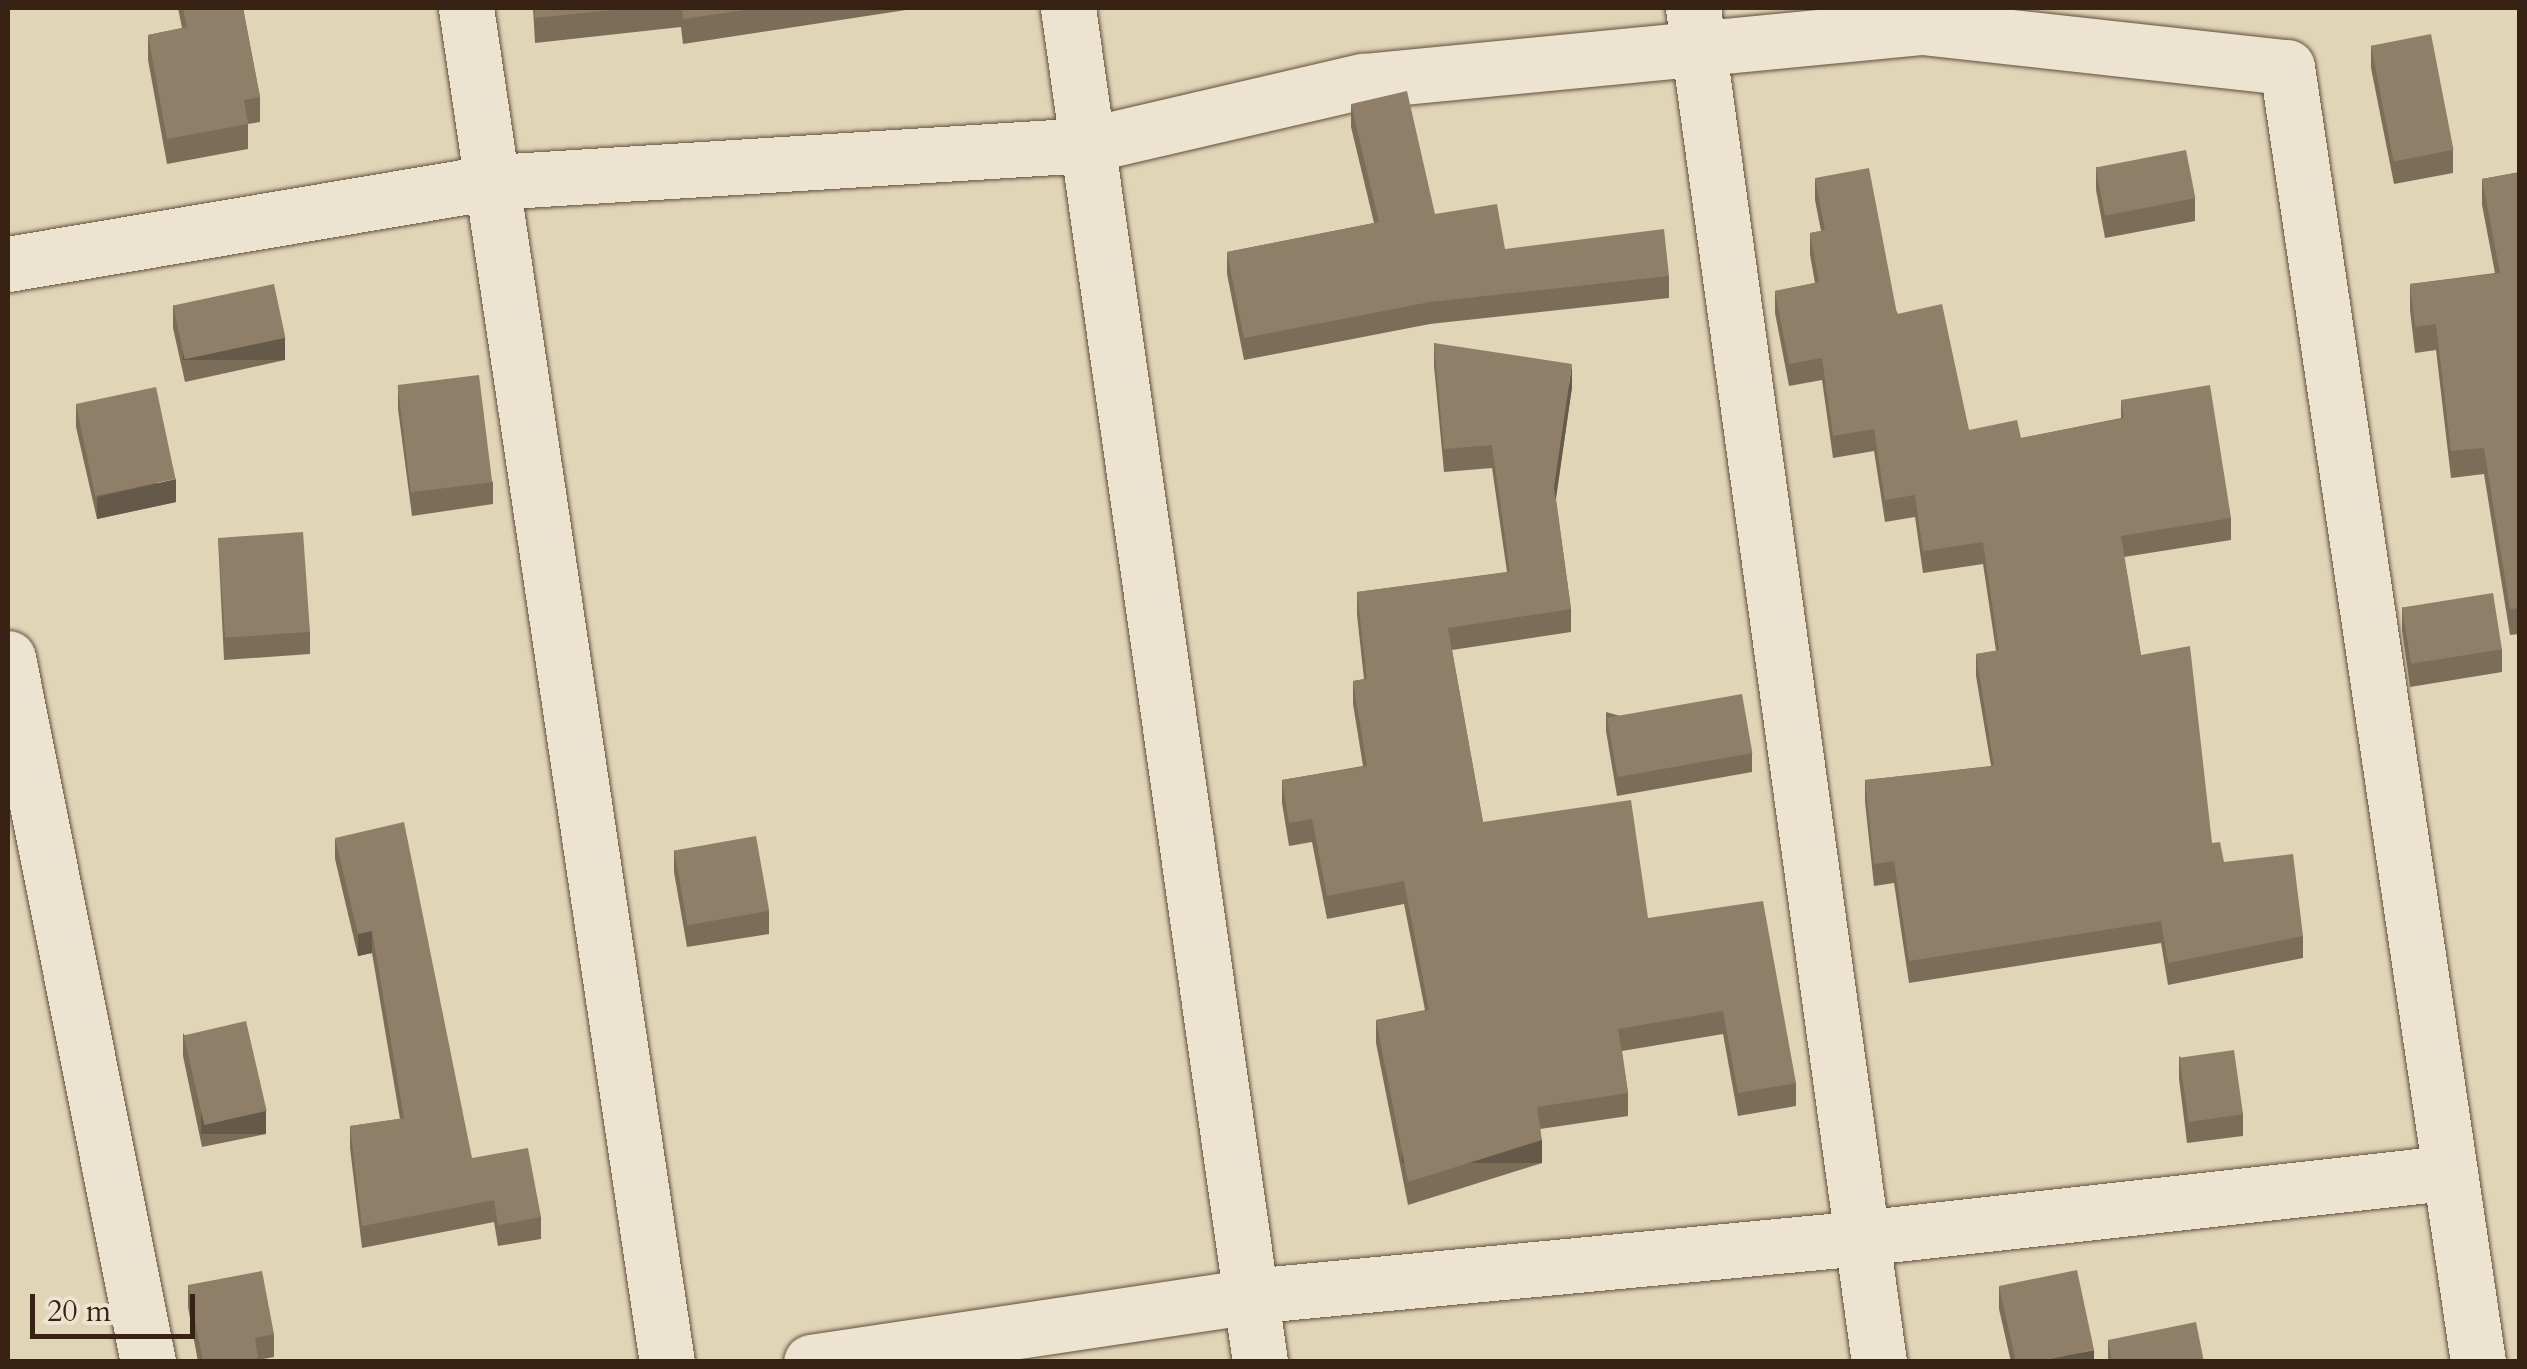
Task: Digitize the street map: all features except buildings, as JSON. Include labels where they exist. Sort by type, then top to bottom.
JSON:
[{"type":"street","points":[[466,8],[667,1362]]},
{"type":"street","points":[[1068,8],[1260,1362]]},
{"type":"street","points":[[8,264],[494,182],[1087,145],[1363,81],[1697,28],[1922,27],[2287,66],[2446,1173],[2478,1362]]},
{"type":"street","points":[[1697,28],[1879,1362]]},
{"type":"street","points":[[8,658],[148,1362]]},
{"type":"street","points":[[811,1362],[1250,1296],[1861,1238],[2446,1173]]}]
